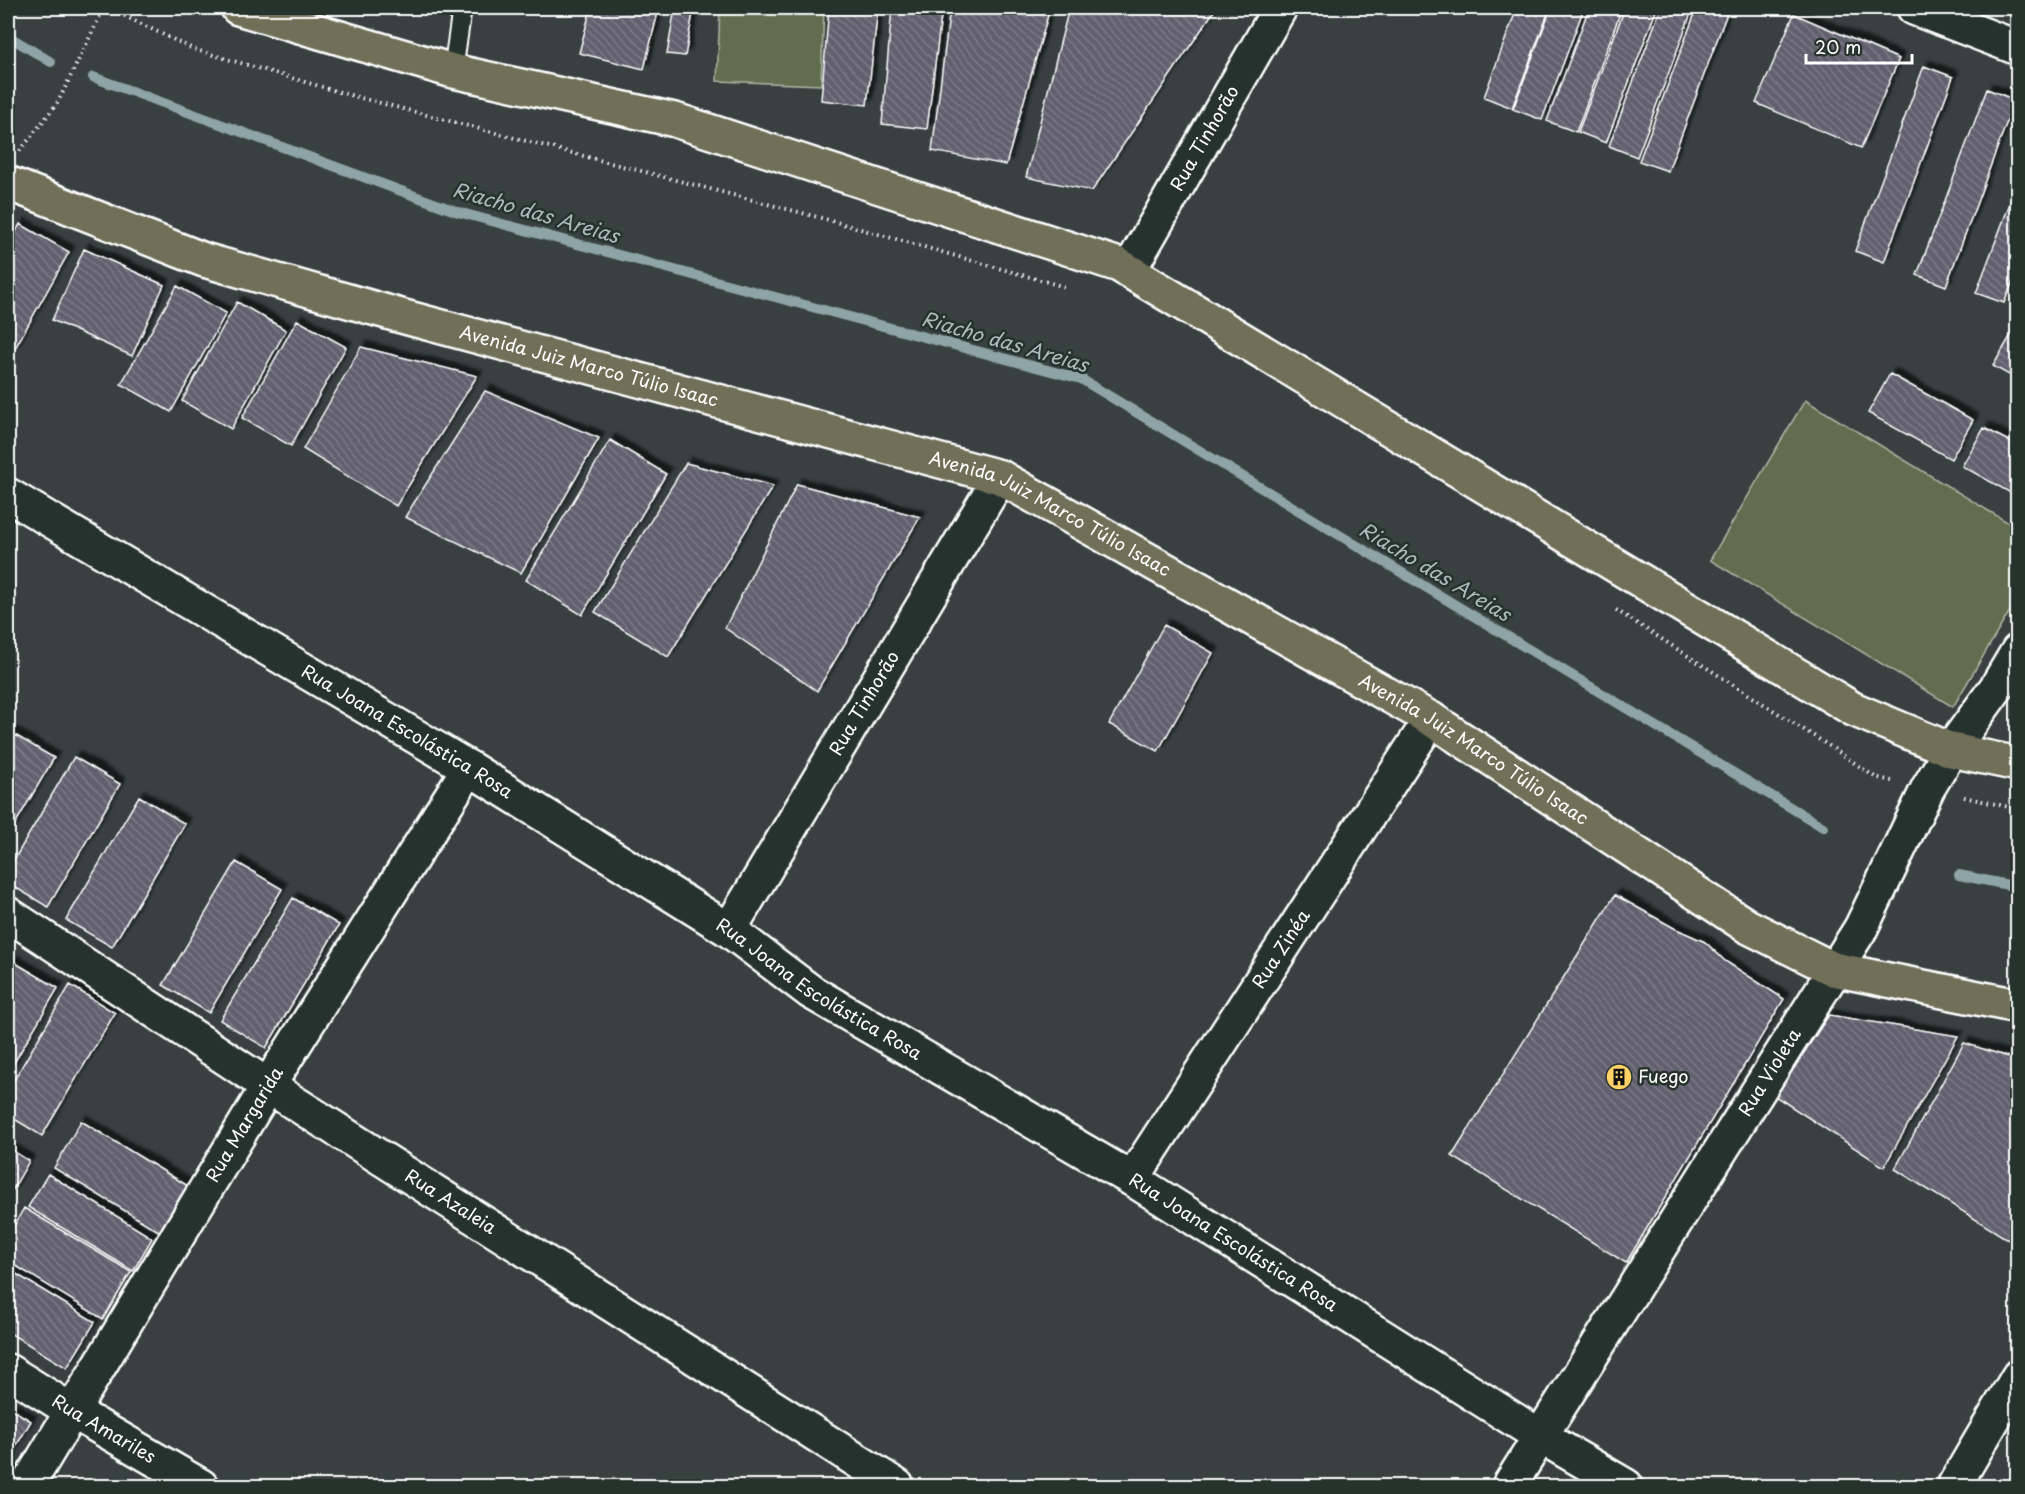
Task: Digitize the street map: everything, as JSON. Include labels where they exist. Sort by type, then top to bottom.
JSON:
[{"type":"main road","points":[[238,8],[453,71],[675,120],[1119,265],[1853,709],[1951,750],[2018,764]]},
{"type":"main road","name":"Avenida Juiz Marco Túlio Isaac","points":[[11,171],[204,260],[412,319],[1000,477],[1431,719],[1747,926],[1833,969],[2018,1006]]},
{"type":"street","name":"Rua Tinhorão","points":[[1129,270],[1280,8]]},
{"type":"street","points":[[1914,8],[2018,48]]},
{"type":"street","name":"Rua Tinhorão","points":[[729,930],[1000,477]]},
{"type":"street","name":"Rua Joana Escolástica Rosa","points":[[8,495],[469,768],[729,930],[811,992],[1132,1179],[1540,1436],[1626,1486]]},
{"type":"street","name":"Rua Violeta","points":[[1509,1486],[1833,969],[1861,928],[1928,788],[1951,750],[1996,688],[2018,651]]},
{"type":"street","name":"Rua Zinéa","points":[[1132,1179],[1431,719]]},
{"type":"street","name":"Rua Margarida","points":[[27,1486],[268,1086],[469,768]]},
{"type":"street","name":"Rua Azaleia","points":[[8,914],[268,1086],[897,1486]]},
{"type":"street","name":"Rua Amariles","points":[[8,1371],[201,1486]]},
{"type":"street","points":[[1953,1486],[2018,1377]]},
{"type":"lane","points":[[453,71],[462,8]]},
{"type":"path","points":[[11,171],[58,102],[106,8],[193,49],[335,90],[829,220],[1076,290]]},
{"type":"path","points":[[1609,606],[1875,777],[2018,809]]},
{"type":"green space","points":[[720,8],[824,8],[821,85],[717,81]]},
{"type":"green space","points":[[1805,400],[2017,528],[2017,599],[1953,707],[1710,560]]},
{"type":"building","points":[[591,8],[659,8],[644,69],[579,53]]},
{"type":"building","points":[[675,8],[694,8],[685,56],[667,54]]},
{"type":"building","points":[[829,8],[878,8],[867,105],[821,100]]},
{"type":"building","points":[[892,8],[942,8],[927,129],[882,124]]},
{"type":"building","points":[[950,8],[1050,8],[1006,165],[932,151]]},
{"type":"building","points":[[1069,8],[1216,8],[1092,191],[1026,177]]},
{"type":"building","points":[[1517,8],[1550,8],[1512,108],[1484,97]]},
{"type":"building","points":[[1551,8],[1584,8],[1542,120],[1513,109]]},
{"type":"building","points":[[1589,8],[1622,8],[1576,132],[1547,121]]},
{"type":"building","points":[[1625,8],[1657,8],[1606,143],[1578,132]]},
{"type":"building","points":[[1661,8],[1693,8],[1637,157],[1609,146]]},
{"type":"building","points":[[1697,8],[1729,8],[1668,171],[1639,161]]},
{"type":"building","points":[[1794,14],[1899,59],[1861,148],[1756,103]]},
{"type":"building","points":[[1924,66],[1953,77],[1884,262],[1855,251]]},
{"type":"building","points":[[1987,89],[2015,100],[1946,286],[1917,275]]},
{"type":"building","points":[[2018,182],[2018,269],[2004,303],[1976,293]]},
{"type":"building","points":[[20,224],[69,252],[14,350],[8,347],[8,247]]},
{"type":"building","points":[[84,249],[164,285],[132,356],[52,320]]},
{"type":"building","points":[[177,286],[226,313],[171,412],[121,384]]},
{"type":"building","points":[[237,302],[286,330],[231,429],[182,401]]},
{"type":"building","points":[[297,320],[346,347],[291,446],[242,418]]},
{"type":"building","points":[[2018,323],[2018,380],[1993,366]]},
{"type":"building","points":[[361,347],[477,376],[396,506],[303,449]]},
{"type":"building","points":[[1890,374],[1973,420],[1951,459],[1868,413]]},
{"type":"building","points":[[485,391],[599,438],[521,573],[405,517]]},
{"type":"building","points":[[1984,428],[2018,446],[2018,497],[1962,466]]},
{"type":"building","points":[[610,440],[666,474],[582,615],[526,580]]},
{"type":"building","points":[[686,463],[773,486],[668,657],[595,612]]},
{"type":"building","points":[[797,484],[920,517],[817,691],[725,628]]},
{"type":"building","points":[[1164,625],[1213,653],[1158,751],[1109,724]]},
{"type":"building","points":[[8,731],[54,758],[8,836]]},
{"type":"building","points":[[74,757],[120,784],[48,907],[8,883],[8,870]]},
{"type":"building","points":[[139,796],[185,824],[112,947],[66,920]]},
{"type":"building","points":[[236,862],[282,889],[209,1013],[163,985]]},
{"type":"building","name":"Fuego","points":[[1615,895],[1674,928],[1705,942],[1725,961],[1784,999],[1626,1263],[1452,1156]]},
{"type":"building","points":[[293,898],[339,925],[266,1048],[220,1020]]},
{"type":"building","points":[[12,961],[58,988],[8,1073],[8,968]]},
{"type":"building","points":[[70,985],[115,1013],[42,1136],[8,1115],[8,1090]]},
{"type":"building","points":[[1829,1015],[1958,1036],[1884,1167],[1775,1096]]},
{"type":"building","points":[[1964,1043],[2018,1060],[2018,1246],[1895,1169]]},
{"type":"building","points":[[81,1121],[188,1186],[160,1232],[54,1168]]},
{"type":"building","points":[[8,1148],[29,1161],[8,1198]]},
{"type":"building","points":[[48,1174],[152,1238],[133,1271],[28,1207]]},
{"type":"building","points":[[24,1208],[131,1272],[103,1319],[8,1261],[8,1236]]},
{"type":"building","points":[[8,1269],[95,1322],[67,1368],[8,1332]]},
{"type":"building","points":[[8,1407],[31,1421],[8,1460]]},
{"type":"waterway","name":"Riacho das Areias","points":[[8,36],[51,62]]},
{"type":"waterway","name":"Riacho das Areias","points":[[93,77],[458,212],[1081,379],[1823,827]]},
{"type":"waterway","name":"Riacho das Areias","points":[[1959,875],[2018,887]]},
{"type":"place","name":"Fuego","points":[[1619,1077]]}]
